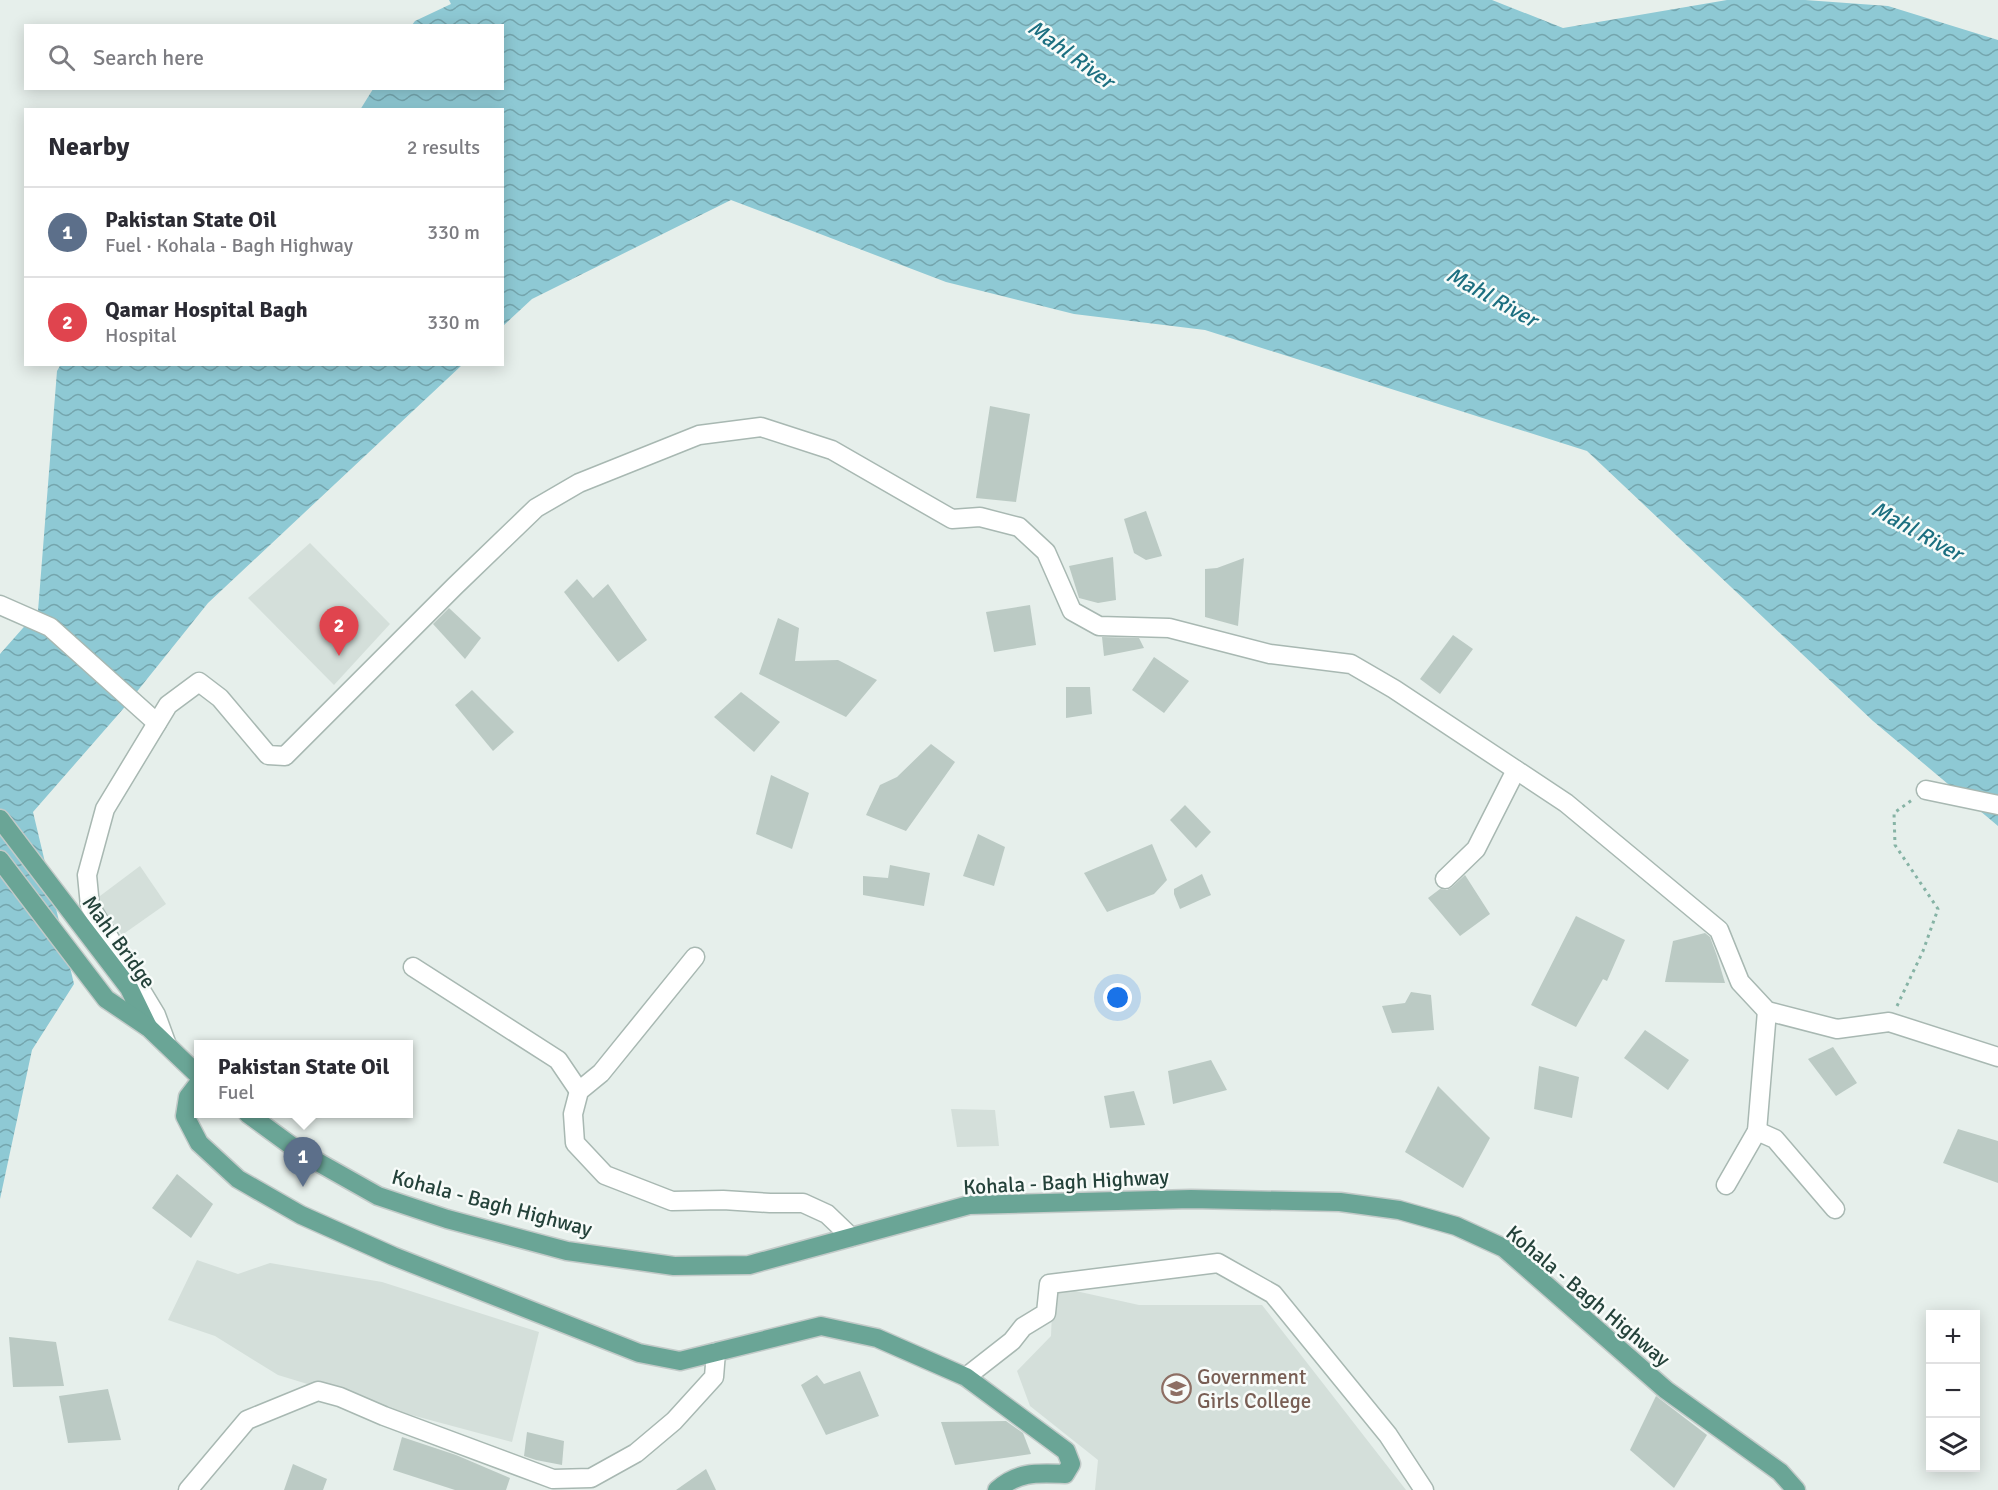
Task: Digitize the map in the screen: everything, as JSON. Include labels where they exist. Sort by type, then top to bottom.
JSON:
[{"type":"main road","name":"Mahl Bridge","points":[[0,819],[129,988],[148,1028]]},
{"type":"main road","name":"Mahl Bridge","points":[[0,860],[106,999],[148,1028]]},
{"type":"main road","points":[[148,1028],[194,1071]]},
{"type":"main road","points":[[194,1089],[188,1097],[185,1116],[199,1143],[238,1179],[301,1215],[404,1260],[639,1353],[680,1361],[821,1326],[877,1338],[966,1377],[1066,1451],[1071,1464],[1065,1474],[1040,1473],[1016,1476],[997,1490]]},
{"type":"main road","name":"Kohala - Bagh Highway","points":[[255,1118],[300,1152],[378,1196],[447,1219],[567,1251],[674,1266],[749,1265],[969,1205],[1191,1199],[1340,1202],[1399,1210],[1456,1226],[1504,1248],[1666,1390],[1780,1472],[1796,1490]]},
{"type":"street","points":[[167,1045],[156,1015],[90,906],[87,875],[105,809],[168,705],[199,682],[220,698],[268,755],[285,756],[536,508],[579,483],[699,435],[761,427],[832,450],[952,519],[980,517],[1019,527],[1046,552],[1072,611],[1099,626],[1169,628],[1270,654],[1350,664],[1394,689],[1566,803],[1719,930],[1740,982],[1767,1011],[1837,1029],[1889,1022],[1998,1057]]},
{"type":"street","points":[[0,605],[50,627],[157,723]]},
{"type":"street","points":[[1445,879],[1476,849],[1516,770]]},
{"type":"street","points":[[1926,790],[1998,805]]},
{"type":"street","points":[[696,957],[601,1073],[579,1091],[573,1114],[575,1143],[605,1175],[672,1201],[802,1203],[827,1214],[851,1237]]},
{"type":"street","points":[[413,967],[558,1060],[579,1091]]},
{"type":"street","points":[[1726,1185],[1757,1131],[1762,1044],[1767,1011]]},
{"type":"street","points":[[1757,1131],[1775,1139],[1835,1209]]},
{"type":"street","points":[[966,1377],[1012,1341],[1023,1327],[1046,1313],[1049,1284],[1218,1263],[1273,1294],[1388,1435],[1424,1490]]},
{"type":"street","points":[[188,1490],[247,1420],[318,1391],[340,1397],[384,1416],[554,1479],[591,1478],[636,1452],[674,1421],[714,1377],[716,1352]]},
{"type":"path","points":[[1889,1022],[1923,951],[1938,909],[1895,844],[1894,813],[1926,790]]},
{"type":"shaded area","points":[[310,543],[390,624],[334,685],[248,598]]},
{"type":"shaded area","points":[[140,866],[166,904],[122,935],[96,899]]},
{"type":"shaded area","points":[[951,1109],[995,1110],[999,1146],[957,1147]]},
{"type":"shaded area","points":[[197,1260],[238,1274],[270,1263],[382,1282],[539,1332],[512,1442],[389,1409],[278,1375],[215,1336],[168,1320]]},
{"type":"shaded area","name":"Government Girls College","points":[[1053,1286],[1139,1305],[1262,1305],[1406,1490],[1095,1490],[1098,1460],[1030,1406],[1017,1371],[1051,1336]]},
{"type":"water","name":"Mahl River","points":[[449,0],[1492,0],[1563,28],[1727,0],[1805,0],[1888,6],[1998,40],[1998,826],[1873,721],[1587,451],[1205,330],[1074,314],[946,282],[731,200],[532,299],[504,325],[504,108],[361,108],[372,90],[504,90],[504,24],[413,24],[451,4]]},
{"type":"water","points":[[60,366],[461,366],[208,603],[123,709],[33,812],[74,984],[32,1050],[0,1199],[0,654],[38,611],[57,371]]},
{"type":"building","points":[[990,406],[1030,414],[1016,502],[976,498]]},
{"type":"building","points":[[1146,511],[1162,556],[1146,560],[1134,553],[1124,519]]},
{"type":"building","points":[[1113,557],[1116,600],[1098,603],[1079,598],[1069,566]]},
{"type":"building","points":[[1244,558],[1238,626],[1205,617],[1205,569],[1217,568]]},
{"type":"building","points":[[577,579],[593,598],[608,584],[647,640],[618,662],[564,592]]},
{"type":"building","points":[[1030,605],[1036,645],[994,652],[986,612]]},
{"type":"building","points":[[449,608],[481,638],[465,659],[433,624]]},
{"type":"building","points":[[778,618],[799,628],[795,661],[838,660],[877,680],[846,717],[759,674]]},
{"type":"building","points":[[1453,635],[1473,649],[1440,694],[1420,679]]},
{"type":"building","points":[[1102,637],[1139,638],[1144,648],[1104,656]]},
{"type":"building","points":[[1154,657],[1189,681],[1164,713],[1132,690]]},
{"type":"building","points":[[1066,687],[1090,687],[1092,714],[1066,718]]},
{"type":"building","points":[[472,690],[514,732],[493,751],[455,705]]},
{"type":"building","points":[[741,692],[780,722],[754,752],[714,717]]},
{"type":"building","points":[[931,744],[955,762],[906,831],[866,815],[880,785],[897,777]]},
{"type":"building","points":[[771,775],[809,793],[792,849],[756,834]]},
{"type":"building","points":[[1185,805],[1211,832],[1196,848],[1170,820]]},
{"type":"building","points":[[978,834],[1005,847],[994,886],[963,876]]},
{"type":"building","points":[[1152,844],[1167,880],[1154,894],[1107,912],[1084,873]]},
{"type":"building","points":[[890,865],[930,873],[924,906],[863,895],[863,876],[888,878]]},
{"type":"building","points":[[1202,874],[1211,895],[1180,909],[1174,889]]},
{"type":"building","points":[[1465,875],[1490,914],[1460,936],[1428,898],[1440,889],[1447,890],[1452,887]]},
{"type":"building","points":[[1576,916],[1625,940],[1607,981],[1603,979],[1576,1027],[1531,1005]]},
{"type":"building","points":[[1705,933],[1710,937],[1725,983],[1665,982],[1673,941]]},
{"type":"building","points":[[1411,992],[1431,995],[1434,1030],[1392,1033],[1382,1006],[1405,1003]]},
{"type":"building","points":[[1645,1030],[1689,1060],[1668,1090],[1624,1058]]},
{"type":"building","points":[[1833,1047],[1857,1083],[1836,1096],[1808,1059]]},
{"type":"building","points":[[1211,1060],[1227,1090],[1173,1104],[1168,1071]]},
{"type":"building","points":[[1539,1066],[1579,1077],[1572,1118],[1534,1109]]},
{"type":"building","points":[[1438,1086],[1490,1138],[1463,1188],[1405,1152]]},
{"type":"building","points":[[1134,1091],[1145,1125],[1110,1128],[1104,1096]]},
{"type":"building","points":[[1958,1129],[1998,1141],[1998,1183],[1943,1163]]},
{"type":"building","points":[[177,1174],[213,1204],[191,1238],[152,1208]]},
{"type":"building","points":[[9,1337],[56,1342],[64,1386],[13,1387]]},
{"type":"building","points":[[860,1371],[879,1416],[826,1435],[801,1385],[817,1375],[824,1384]]},
{"type":"building","points":[[108,1389],[121,1440],[68,1443],[59,1396]]},
{"type":"building","points":[[1656,1396],[1707,1435],[1674,1488],[1630,1450]]},
{"type":"building","points":[[1006,1421],[1023,1433],[1031,1454],[955,1465],[941,1422]]},
{"type":"building","points":[[527,1432],[564,1441],[562,1465],[524,1456]]},
{"type":"building","points":[[402,1437],[456,1455],[510,1478],[506,1490],[455,1490],[393,1470]]},
{"type":"building","points":[[293,1464],[327,1479],[323,1490],[284,1490]]},
{"type":"building","points":[[706,1469],[716,1490],[676,1490]]},
{"type":"place","name":"Qamar Hospital Bagh","points":[[339,656]]},
{"type":"place","name":"Pakistan State Oil","points":[[303,1187]]},
{"type":"place","name":"Government Girls College","points":[[1176,1389]]}]
